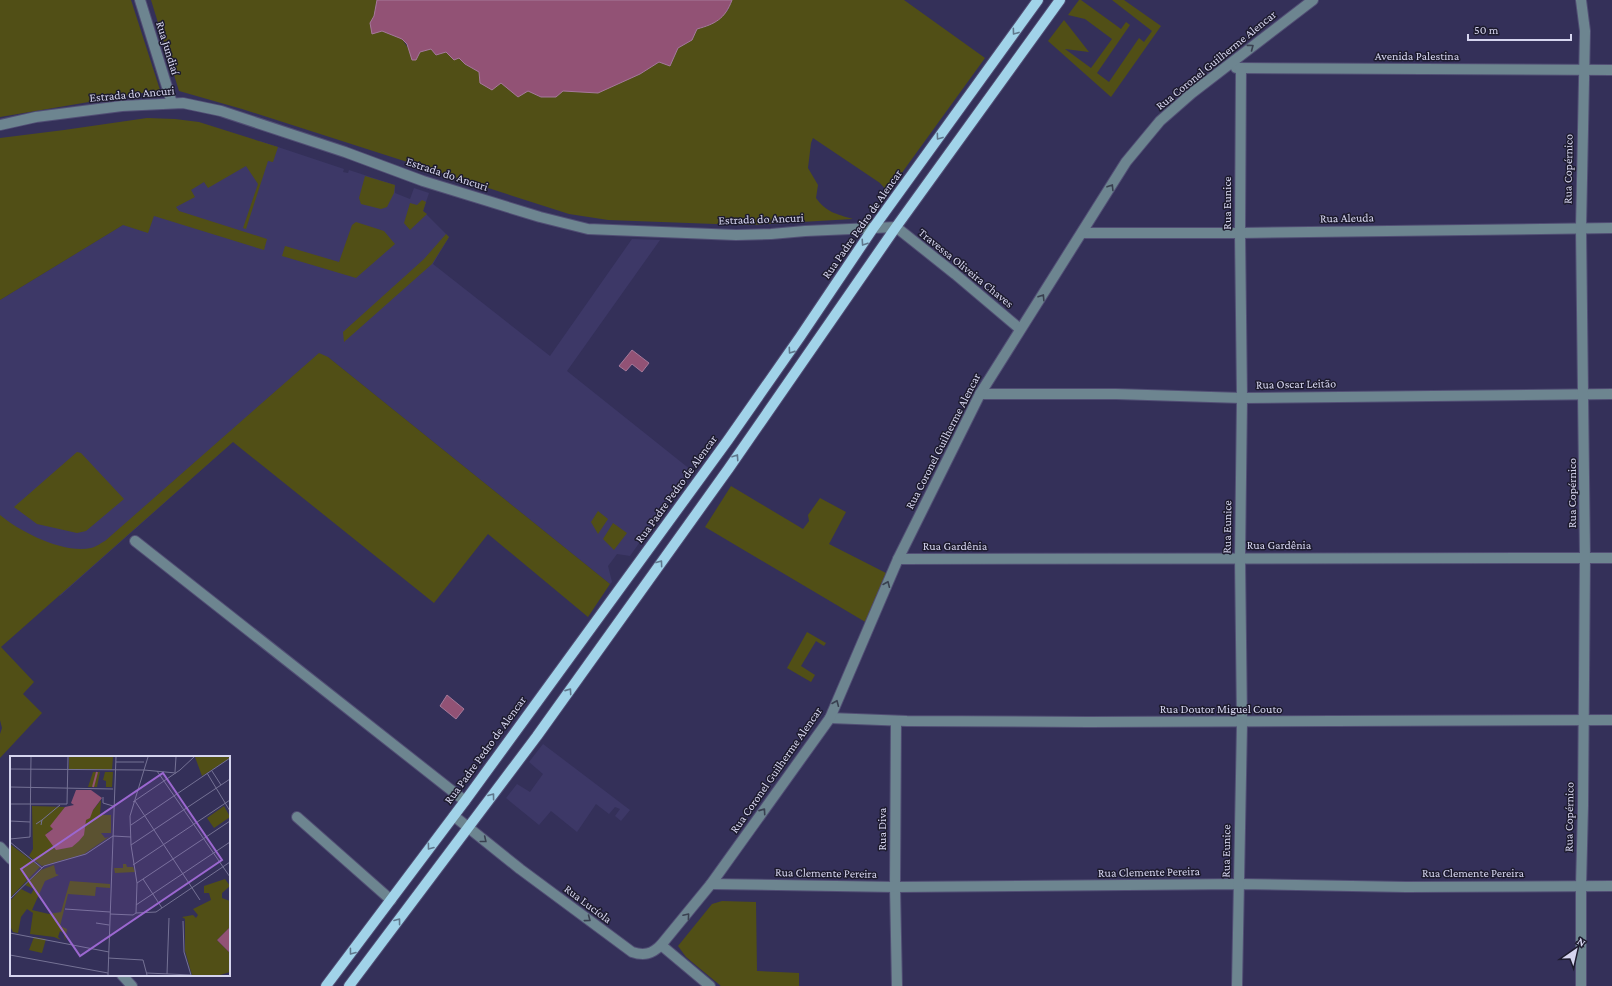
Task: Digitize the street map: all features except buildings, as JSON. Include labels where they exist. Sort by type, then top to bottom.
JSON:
[{"type":"main road","name":"Rua Padre Pedro de Alencar","points":[[326,986],[454,816],[746,415],[874,227],[1038,0]]},
{"type":"main road","points":[[349,986],[537,736],[729,468],[896,228],[1060,0]]},
{"type":"main road","points":[[637,565],[651,576]]},
{"type":"street","name":"Rua Jundiaí","points":[[140,0],[172,103]]},
{"type":"street","name":"Rua Coronel Guilherme Alencar","points":[[661,946],[711,884],[830,718],[898,559],[980,394],[1020,329],[1083,233],[1126,162],[1160,121],[1222,69],[1313,0]]},
{"type":"street","name":"Rua Copérnico","points":[[1581,0],[1585,31],[1580,228],[1584,394],[1585,558],[1581,986]]},
{"type":"street","name":"Rua Eunice","points":[[1237,986],[1242,723],[1240,558],[1242,398],[1240,233],[1241,68]]},
{"type":"street","name":"Avenida Palestina","points":[[1222,69],[1612,70]]},
{"type":"street","name":"Estrada do Ancuri","points":[[0,125],[36,117],[122,106],[172,103],[196,104],[345,152],[424,181],[588,229],[757,234],[874,227],[896,228]]},
{"type":"street","name":"Travessa Oliveira Chaves","points":[[896,228],[955,274],[1020,329]]},
{"type":"street","name":"Rua Aleuda","points":[[1083,233],[1240,233],[1612,228]]},
{"type":"street","name":"Rua Oscar Leitão","points":[[980,394],[1116,394],[1242,398],[1612,394]]},
{"type":"street","points":[[135,541],[465,801]]},
{"type":"street","name":"Rua Gardênia","points":[[898,559],[1612,558]]},
{"type":"street","name":"Rua Doutor Miguel Couto","points":[[830,718],[896,721],[1242,723],[1612,720]]},
{"type":"street","name":"Rua Diva","points":[[896,721],[896,986]]},
{"type":"street","name":"Rua Lucíola","points":[[454,816],[520,869],[632,952],[639,954],[655,952],[661,946]]},
{"type":"street","points":[[298,817],[391,900]]},
{"type":"street","points":[[0,847],[10,858]]},
{"type":"street","name":"Rua Clemente Pereira","points":[[711,884],[895,887],[1238,884],[1406,887],[1612,886]]},
{"type":"street","points":[[661,946],[710,986]]},
{"type":"street","points":[[123,976],[132,986]]},
{"type":"shaded area","points":[[0,0],[131,0],[160,90],[0,117]]},
{"type":"shaded area","points":[[151,0],[377,0],[374,16],[370,23],[382,31],[402,39],[416,60],[420,52],[431,49],[436,55],[446,52],[454,60],[459,58],[465,64],[501,83],[528,91],[541,97],[563,91],[598,92],[640,74],[659,62],[670,66],[678,48],[692,40],[697,29],[709,25],[728,10],[732,0],[904,0],[985,58],[888,192],[880,183],[813,138],[808,168],[818,185],[816,198],[820,203],[836,214],[853,219],[749,225],[608,220],[569,214],[242,109],[179,91]]},
{"type":"shaded area","points":[[377,0],[732,0],[726,12],[719,20],[697,29],[692,40],[678,48],[670,66],[659,62],[640,74],[598,93],[563,91],[556,97],[541,97],[528,91],[518,97],[501,83],[492,90],[480,83],[479,72],[465,64],[459,58],[454,60],[446,52],[436,55],[431,49],[420,52],[416,60],[412,60],[407,44],[402,39],[382,31],[372,34],[370,23],[374,16]]},
{"type":"shaded area","points":[[1079,0],[1121,29],[1126,22],[1130,25],[1097,73],[1109,82],[1139,38],[1144,42],[1152,31],[1112,0],[1124,0],[1161,26],[1111,97],[1048,41],[1064,20],[1089,52],[1065,49],[1091,68],[1112,39],[1085,19],[1068,15]]},
{"type":"shaded area","points":[[147,118],[199,122],[278,147],[273,162],[268,161],[246,229],[243,228],[258,184],[246,166],[208,188],[204,182],[191,190],[195,197],[176,207],[179,211],[267,239],[264,250],[154,216],[148,233],[123,225],[0,300],[0,138]]},
{"type":"shaded area","points":[[260,141],[344,169],[343,172],[348,173],[349,170],[395,185],[395,193],[410,199],[414,188],[429,193],[423,211],[449,237],[433,264],[550,356],[632,239],[660,240],[567,371],[691,470],[630,556],[617,554],[608,566],[612,582],[610,584],[328,357],[60,596],[0,527],[0,300]]},
{"type":"shaded area","points":[[365,176],[395,185],[394,193],[387,207],[381,209],[361,204],[359,198]]},
{"type":"shaded area","points":[[422,200],[426,202],[423,211],[427,214],[410,230],[404,223],[410,203],[417,205]]},
{"type":"shaded area","points":[[356,222],[384,231],[395,244],[356,278],[282,256],[285,246],[339,262],[352,225]]},
{"type":"shaded area","points":[[446,234],[449,237],[432,264],[344,342],[343,332],[424,259]]},
{"type":"shaded area","points":[[632,350],[649,363],[642,372],[632,364],[626,371],[619,366]]},
{"type":"shaded area","points":[[319,353],[328,357],[610,584],[588,617],[488,534],[434,603],[233,442],[1,647],[34,682],[23,694],[42,713],[0,758],[0,734],[2,728],[0,720],[0,515],[30,534],[56,545],[80,549],[97,546],[105,541]]},
{"type":"shaded area","points":[[77,452],[81,453],[124,499],[86,531],[77,533],[37,524],[14,507]]},
{"type":"shaded area","points":[[731,486],[803,529],[809,521],[808,515],[820,498],[846,512],[829,544],[886,573],[867,623],[705,527]]},
{"type":"shaded area","points":[[598,511],[608,519],[598,534],[591,522]]},
{"type":"shaded area","points":[[613,523],[627,533],[614,550],[603,539]]},
{"type":"shaded area","points":[[807,632],[826,643],[824,646],[816,641],[801,666],[815,675],[811,682],[787,668]]},
{"type":"shaded area","points":[[447,695],[464,709],[456,719],[440,706]]},
{"type":"shaded area","points":[[543,744],[630,810],[621,821],[615,816],[620,809],[615,807],[609,814],[596,804],[577,832],[551,811],[539,825],[506,798],[517,784],[530,792],[543,774],[529,762]]},
{"type":"shaded area","points":[[722,901],[756,902],[757,971],[799,973],[799,986],[721,986],[686,957],[678,946],[712,904]]}]
